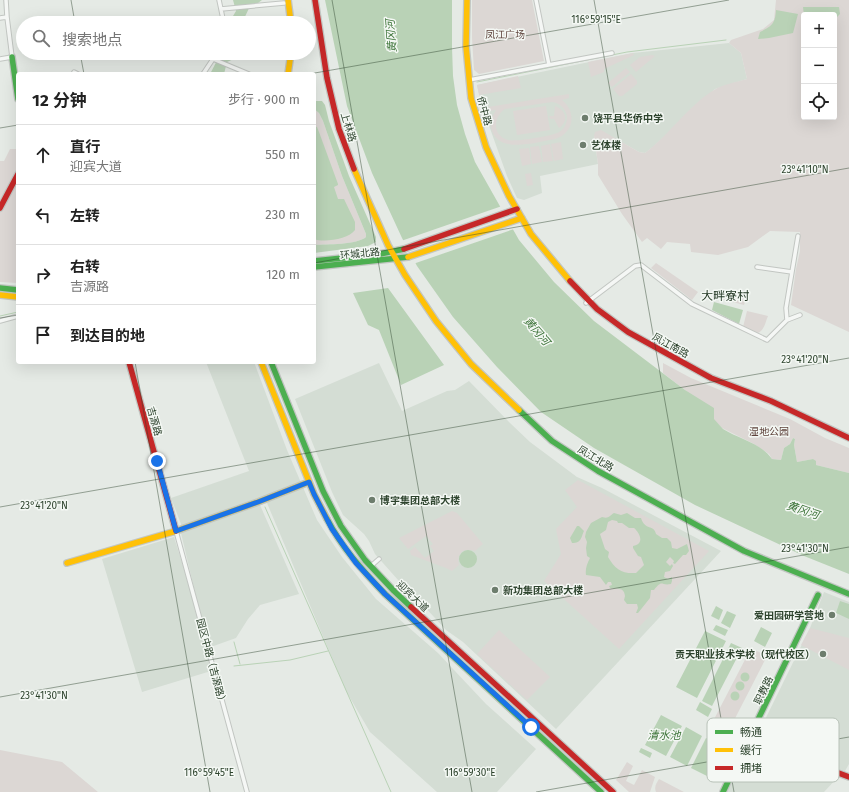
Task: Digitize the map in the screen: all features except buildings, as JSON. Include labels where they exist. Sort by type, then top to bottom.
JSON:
[{"type":"main road","name":"上林路","points":[[315,0],[327,78],[339,129],[357,178],[395,259]]},
{"type":"main road","name":"侨中路","points":[[467,0],[466,46],[469,80],[475,113],[486,146],[509,196],[522,218]]},
{"type":"main road","points":[[286,1],[289,16]]},
{"type":"main road","points":[[12,56],[16,85]]},
{"type":"main road","points":[[288,72],[290,60]]},
{"type":"main road","points":[[0,208],[16,178]]},
{"type":"main road","name":"环城北路","points":[[316,261],[404,249],[517,209]]},
{"type":"main road","name":"环城北路","points":[[316,267],[408,258],[522,218]]},
{"type":"main road","name":"凤江南路","points":[[522,218],[531,234],[574,285],[597,309],[628,332],[711,378],[771,401],[849,438]]},
{"type":"main road","name":"凤江北路","points":[[395,259],[436,321],[471,364],[552,441],[598,471],[744,551],[849,594]]},
{"type":"main road","points":[[0,288],[16,290]]},
{"type":"main road","points":[[0,295],[16,297]]},
{"type":"main road","name":"吉源路","points":[[130,364],[176,531]]},
{"type":"main road","name":"迎宾大道","points":[[262,364],[309,482],[323,512],[332,529],[356,563],[385,594],[602,792]]},
{"type":"main road","name":"迎宾大道","points":[[272,364],[323,491],[341,526],[364,560],[391,588],[613,792]]},
{"type":"main road","points":[[302,465],[311,462]]},
{"type":"main road","points":[[67,563],[176,531],[309,482]]},
{"type":"main road","points":[[323,512],[331,508]]},
{"type":"main road","points":[[348,552],[356,547]]},
{"type":"main road","points":[[385,594],[391,588]]},
{"type":"main road","name":"职教路","points":[[758,718],[818,595]]},
{"type":"main road","points":[[531,727],[536,721]]},
{"type":"main road","points":[[839,773],[849,777]]},
{"type":"main road","name":"职教路","points":[[723,792],[728,782]]},
{"type":"street","points":[[0,59],[12,56],[6,0]]},
{"type":"street","points":[[219,0],[222,16]]},
{"type":"street","points":[[536,0],[549,65]]},
{"type":"street","points":[[221,9],[286,1]]},
{"type":"street","points":[[0,18],[8,17]]},
{"type":"street","points":[[469,80],[612,53]]},
{"type":"street","points":[[205,72],[215,60],[244,72]]},
{"type":"street","points":[[787,320],[786,309],[798,236]]},
{"type":"street","points":[[586,303],[635,266],[641,266],[692,304],[768,340],[787,320],[800,315]]},
{"type":"street","points":[[757,267],[792,272]]},
{"type":"street","points":[[0,321],[16,317]]},
{"type":"street","name":"园区中路（吉源路）","points":[[176,531],[247,792]]},
{"type":"street","points":[[370,567],[379,558]]},
{"type":"shaded area","name":"饶平县华侨中学","points":[[729,43],[741,53],[747,79],[715,89],[645,153],[639,152],[625,144],[594,136],[598,164],[540,176],[542,193],[524,200],[517,198],[507,176],[482,106],[477,85],[633,53]]},
{"type":"shaded area","points":[[379,363],[402,411],[447,391],[455,390],[469,381],[530,442],[577,477],[602,488],[721,551],[556,729],[463,642],[446,630],[422,604],[414,598],[375,554],[364,534],[343,515],[332,492],[295,399]]},
{"type":"shaded area","points":[[207,364],[255,364],[287,450],[317,520],[342,557],[376,599],[438,653],[486,704],[536,749],[497,792],[437,792],[370,732],[346,691],[267,503],[260,505],[299,594],[260,605],[248,619],[236,638],[208,648],[211,671],[142,692],[102,559],[174,537],[206,639],[181,533],[181,524],[171,498],[249,471]]},
{"type":"shaded area","points":[[824,592],[849,602],[849,764],[845,771],[839,769],[839,718],[766,718],[810,628]]},
{"type":"shaded area","points":[[732,782],[833,782],[824,792],[727,792]]},
{"type":"green space","name":"凤江广场","points":[[472,0],[532,0],[544,61],[479,74],[474,70]]},
{"type":"green space","points":[[776,0],[849,0],[849,332],[791,305],[800,251],[800,232],[770,231],[748,247],[718,255],[691,252],[690,244],[667,242],[661,249],[647,238],[642,242],[622,214],[598,175],[594,136],[595,132],[601,130],[639,152],[645,153],[705,96],[722,86],[747,79],[741,53],[729,43],[731,40],[763,29],[774,20]]},
{"type":"green space","points":[[633,53],[634,55],[604,69],[604,72],[591,77],[588,62]]},
{"type":"green space","points":[[655,56],[636,72],[630,65],[640,57]]},
{"type":"green space","points":[[626,68],[630,72],[612,87],[608,83]]},
{"type":"green space","points":[[631,74],[637,81],[637,84],[622,96],[619,96],[613,89]]},
{"type":"green space","points":[[518,76],[521,88],[479,95],[477,85]]},
{"type":"green space","points":[[569,94],[569,98],[562,100],[570,110],[570,127],[561,136],[555,139],[529,144],[511,144],[496,138],[492,131],[491,123],[496,110],[488,111],[488,107]],"holes":[[[552,102],[562,106],[567,116],[565,126],[556,134],[512,140],[508,140],[499,135],[496,121],[501,112],[505,109]]]},
{"type":"green space","points":[[546,106],[550,130],[517,135],[513,111]]},
{"type":"green space","points":[[555,106],[562,110],[565,116],[564,122],[559,128],[554,119],[550,119],[549,116],[554,116]]},
{"type":"green space","points":[[316,111],[323,121],[342,176],[366,234],[366,237],[362,240],[316,245]]},
{"type":"green space","points":[[561,142],[563,159],[554,161],[551,144]]},
{"type":"green space","points":[[550,144],[553,161],[543,162],[541,146]]},
{"type":"green space","points":[[539,146],[542,162],[532,164],[530,147]]},
{"type":"green space","points":[[529,148],[531,164],[522,166],[519,149]]},
{"type":"green space","points":[[10,149],[16,149],[16,283],[0,282],[0,161],[4,161]]},
{"type":"green space","points":[[531,173],[533,185],[527,186],[525,174]]},
{"type":"green space","points":[[656,263],[698,292],[692,300],[651,268]]},
{"type":"green space","points":[[715,292],[746,299],[744,305],[714,297]]},
{"type":"green space","points":[[747,311],[768,316],[763,328],[758,333],[743,327]]},
{"type":"green space","name":"湿地公园","points":[[663,363],[691,378],[790,419],[825,438],[849,448],[849,473],[816,465],[813,459],[797,462],[794,445],[795,439],[793,438],[790,444],[784,448],[781,460],[772,459],[769,454],[754,444],[722,428],[685,390],[663,373]]},
{"type":"green space","points":[[578,480],[709,551],[619,649],[544,581],[561,554],[556,529],[577,507],[565,490]]},
{"type":"green space","points":[[452,511],[457,513],[483,544],[475,551],[467,550],[462,552],[458,561],[459,565],[452,571],[411,555],[410,551],[415,547],[425,558],[434,551],[430,546],[433,544],[426,536],[408,549],[399,538]]},
{"type":"green space","points":[[810,628],[849,638],[849,670],[801,645]]},
{"type":"green space","points":[[499,630],[550,677],[527,700],[477,654]]},
{"type":"green space","points":[[753,649],[765,655],[766,658],[735,718],[715,718],[750,650]]},
{"type":"green space","points":[[0,750],[62,762],[98,792],[0,792]]},
{"type":"green space","points":[[627,762],[633,766],[626,781],[634,785],[642,770],[655,777],[650,792],[629,792],[616,780]]},
{"type":"green space","points":[[659,779],[684,792],[656,792],[655,789]]},
{"type":"water","points":[[233,0],[262,0],[258,3],[251,4],[245,16],[233,16],[236,11]]},
{"type":"water","name":"黄冈河","points":[[325,0],[452,0],[453,76],[457,105],[465,134],[475,162],[519,240],[554,282],[594,321],[685,390],[714,408],[714,419],[723,429],[756,445],[772,459],[781,460],[784,448],[790,444],[793,438],[795,439],[794,445],[797,462],[813,459],[816,461],[816,465],[849,473],[849,574],[804,556],[695,505],[594,448],[541,412],[497,367],[453,317],[417,266],[402,238],[372,173],[347,106]]},
{"type":"water","points":[[803,7],[839,7],[840,14],[837,17],[837,12],[804,12]]},
{"type":"water","points":[[776,10],[798,14],[793,33],[758,39],[760,32],[774,22]]},
{"type":"water","points":[[217,60],[231,60],[227,62],[224,72],[211,72]]},
{"type":"water","points":[[316,101],[322,101],[325,105],[329,121],[349,176],[376,237],[376,242],[368,246],[316,253],[316,245],[342,244],[362,240],[366,237],[319,113],[316,111]]},
{"type":"water","points":[[316,127],[338,184],[334,187],[338,199],[344,199],[355,222],[355,230],[347,236],[324,241],[316,240]]},
{"type":"water","points":[[388,288],[444,365],[401,385],[379,330],[368,325],[353,293]]},
{"type":"water","points":[[714,302],[743,310],[739,324],[712,310]]},
{"type":"water","points":[[614,513],[621,515],[627,513],[635,518],[641,518],[645,525],[653,529],[656,534],[662,538],[667,538],[671,542],[672,548],[677,549],[687,544],[689,551],[675,564],[670,557],[666,562],[670,566],[672,564],[673,566],[670,571],[665,572],[664,577],[668,579],[672,577],[671,584],[660,584],[654,590],[651,590],[650,598],[638,613],[636,613],[638,608],[637,604],[627,604],[624,600],[625,596],[623,591],[610,588],[609,586],[612,585],[611,582],[608,582],[606,585],[600,577],[586,575],[586,566],[590,558],[587,556],[587,542],[585,537],[586,532],[591,523],[602,517],[608,517]],"holes":[[[612,520],[617,521],[618,523],[622,523],[629,528],[634,528],[639,535],[640,541],[637,545],[633,546],[633,548],[638,556],[641,557],[644,565],[636,573],[627,573],[616,568],[608,557],[609,552],[605,549],[600,534],[606,530],[608,522]]]},
{"type":"water","points":[[577,526],[584,531],[578,542],[572,543],[570,538]]},
{"type":"water","points":[[468,550],[474,553],[477,559],[474,565],[468,568],[462,565],[459,559],[462,553]]},
{"type":"water","points":[[840,601],[849,604],[849,619],[836,613]]},
{"type":"water","points":[[716,606],[723,610],[719,620],[711,616]]},
{"type":"water","points":[[727,611],[736,615],[730,628],[721,623]]},
{"type":"water","points":[[716,625],[728,630],[725,636],[713,630]]},
{"type":"water","points":[[761,627],[772,633],[765,647],[754,641]]},
{"type":"water","points":[[705,631],[726,641],[697,698],[676,687]]},
{"type":"water","points":[[731,643],[742,648],[712,706],[702,701]]},
{"type":"water","points":[[745,672],[750,677],[745,682],[740,677]]},
{"type":"water","points":[[740,681],[745,686],[740,691],[735,686]]},
{"type":"water","points":[[735,691],[740,696],[735,701],[730,696]]},
{"type":"water","points":[[700,702],[712,709],[708,717],[696,710]]},
{"type":"water","name":"清水池","points":[[661,715],[682,726],[666,756],[645,745]]},
{"type":"water","name":"清水池","points":[[686,727],[702,736],[687,766],[670,757]]},
{"type":"water","points":[[706,738],[707,738],[707,776],[691,768]]},
{"type":"water","points":[[641,748],[652,753],[650,758],[639,752]]},
{"type":"pier","points":[[502,206],[514,229],[413,264],[401,241]]},
{"type":"waterway","points":[[477,82],[627,52],[726,40]]},
{"type":"waterway","points":[[0,316],[16,312]]},
{"type":"waterway","points":[[265,507],[391,792]]},
{"type":"waterway","points":[[234,642],[240,664]]},
{"type":"waterway","points":[[234,666],[290,660],[328,651]]},
{"type":"traffic: fast","points":[[12,57],[16,85]]},
{"type":"traffic: fast","points":[[316,261],[380,254],[404,249]]},
{"type":"traffic: fast","points":[[316,267],[408,257]]},
{"type":"traffic: fast","points":[[0,288],[16,290]]},
{"type":"traffic: fast","points":[[272,364],[323,491],[341,526],[365,560],[411,607]]},
{"type":"traffic: fast","points":[[519,410],[552,441],[598,471],[744,551],[849,594]]},
{"type":"traffic: fast","points":[[327,519],[339,540],[361,568],[385,594],[601,792]]},
{"type":"traffic: fast","points":[[759,718],[818,595]]},
{"type":"traffic: fast","points":[[723,792],[728,782]]},
{"type":"traffic: slow","points":[[288,0],[290,16]]},
{"type":"traffic: slow","points":[[467,0],[466,46],[471,98],[486,147],[509,196],[531,234],[570,281]]},
{"type":"traffic: slow","points":[[288,72],[290,60]]},
{"type":"traffic: slow","points":[[354,169],[388,245],[405,275],[436,321],[471,364],[519,410]]},
{"type":"traffic: slow","points":[[408,257],[522,218]]},
{"type":"traffic: slow","points":[[0,295],[16,297]]},
{"type":"traffic: slow","points":[[262,364],[314,494],[327,519]]},
{"type":"traffic: slow","points":[[67,563],[176,531],[309,482]]},
{"type":"traffic: jam","points":[[315,0],[327,78],[339,129],[354,169]]},
{"type":"traffic: jam","points":[[0,208],[16,178]]},
{"type":"traffic: jam","points":[[404,249],[517,209]]},
{"type":"traffic: jam","points":[[570,281],[597,309],[628,332],[711,378],[771,401],[849,438]]},
{"type":"traffic: jam","points":[[130,364],[176,531]]},
{"type":"traffic: jam","points":[[411,607],[613,792]]},
{"type":"traffic: jam","points":[[839,773],[849,777]]},
{"type":"place","name":"饶平县华侨中学","points":[[585,118]]},
{"type":"place","name":"艺体楼","points":[[583,145]]},
{"type":"place","name":"博宇集团总部大楼","points":[[372,500]]},
{"type":"place","name":"新功集团总部大楼","points":[[495,590]]},
{"type":"place","name":"爱田园研学营地","points":[[832,615]]},
{"type":"place","name":"贡天职业技术学校（现代校区）","points":[[823,654]]},
{"type":"district","name":"大畔寮村","points":[[725,296]]},
{"type":"route","points":[[157,461],[176,531],[309,482],[332,529],[356,563],[385,594],[531,727]]}]
